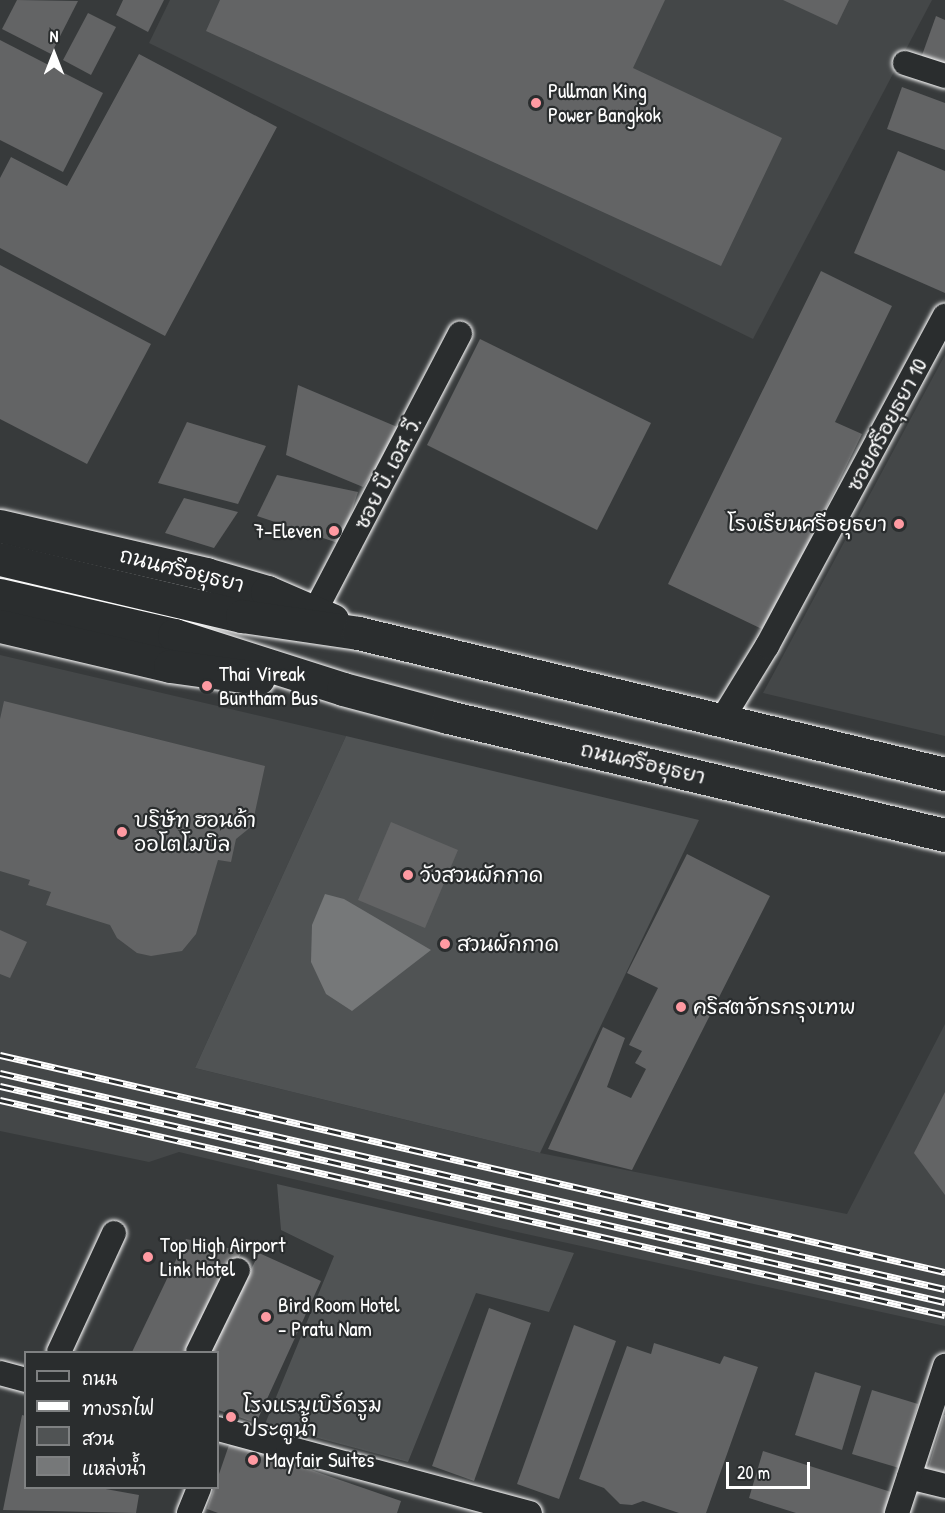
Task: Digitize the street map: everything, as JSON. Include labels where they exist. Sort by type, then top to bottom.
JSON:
[{"type":"main road","name":"ถนนศรีอยุธยา","points":[[0,526],[206,574],[315,611],[358,633]]},
{"type":"main road","name":"ถนนศรีอยุธยา","points":[[0,559],[242,616],[358,633],[945,774]]},
{"type":"main road","name":"ถนนศรีอยุธยา","points":[[0,595],[174,635],[343,689],[945,835]]},
{"type":"main road","name":"ถนนศรีอยุธยา","points":[[0,626],[170,666],[343,689]]},
{"type":"street","points":[[905,63],[945,76]]},
{"type":"street","name":"ซอยศรีอยุธยา 10","points":[[721,721],[768,646],[945,316]]},
{"type":"street","name":"ซอย บี. เอส. วี.","points":[[315,611],[460,334]]},
{"type":"street","points":[[59,1351],[114,1233]]},
{"type":"street","points":[[199,1351],[238,1270]]},
{"type":"street","points":[[897,1513],[945,1366]]},
{"type":"street","points":[[0,1373],[24,1379]]},
{"type":"street","points":[[219,1433],[530,1513]]},
{"type":"street","points":[[909,1477],[945,1486]]},
{"type":"street","points":[[189,1513],[199,1489]]},
{"type":"shaded area","points":[[170,0],[932,0],[753,339],[149,43]]},
{"type":"shaded area","name":"โรงเรียนศรีอยุธยา","points":[[945,355],[945,736],[763,693]]},
{"type":"shaded area","points":[[0,655],[346,736],[195,1068],[540,1153],[847,1214],[945,1024],[945,1326],[504,1229],[179,1152],[149,1162],[0,1131]]},
{"type":"green space","name":"สวนผักกาด","points":[[346,736],[699,820],[540,1153],[195,1068]]},
{"type":"green space","points":[[277,1184],[574,1253],[549,1312],[476,1293],[408,1462],[265,1424],[334,1256],[281,1230]]},
{"type":"water","points":[[325,894],[344,899],[431,950],[352,1011],[326,994],[311,962],[312,925]]},
{"type":"building","points":[[17,0],[78,1],[51,54],[2,29]]},
{"type":"building","points":[[123,0],[164,0],[148,32],[116,15]]},
{"type":"building","name":"Pullman King Power Bangkok","points":[[220,0],[665,0],[633,68],[782,138],[721,266],[206,31]]},
{"type":"building","points":[[783,0],[849,0],[837,25]]},
{"type":"building","points":[[88,13],[116,27],[91,75],[63,60]]},
{"type":"building","points":[[936,16],[945,20],[945,67],[921,58]]},
{"type":"building","points":[[0,40],[103,93],[63,172],[0,140]]},
{"type":"building","points":[[139,54],[277,127],[165,336],[0,248],[0,178],[11,157],[67,186]]},
{"type":"building","points":[[902,87],[945,103],[945,150],[887,129]]},
{"type":"building","points":[[898,151],[945,171],[945,293],[854,253]]},
{"type":"building","points":[[0,265],[151,344],[87,464],[0,419]]},
{"type":"building","points":[[821,271],[892,306],[835,422],[862,434],[766,631],[668,584]]},
{"type":"building","points":[[480,339],[651,423],[597,530],[427,445]]},
{"type":"building","points":[[298,385],[402,429],[363,487],[286,455]]},
{"type":"building","points":[[187,422],[266,446],[238,504],[158,483]]},
{"type":"building","points":[[277,475],[358,492],[341,544],[257,516]]},
{"type":"building","points":[[184,498],[238,512],[214,548],[165,533]]},
{"type":"building","name":"บริษัท ฮอนด้า ออโตโมบิล","points":[[4,701],[265,766],[252,826],[236,839],[231,862],[218,860],[196,934],[182,951],[151,956],[137,953],[117,938],[110,925],[46,905],[51,892],[28,885],[30,880],[0,871],[0,719]]},
{"type":"building","name":"วังสวนผักกาด","points":[[391,822],[458,850],[425,928],[358,900]]},
{"type":"building","name":"คริสตจักรกรุงเทพ","points":[[687,854],[770,896],[632,1170],[548,1149],[603,1027],[625,1038],[607,1087],[631,1098],[646,1069],[635,1063],[642,1051],[629,1045],[658,988],[627,973]]},
{"type":"building","points":[[0,930],[27,942],[10,978],[0,974]]},
{"type":"building","points":[[945,1092],[945,1195],[914,1153]]},
{"type":"building","points":[[186,1239],[242,1251],[192,1351],[132,1351]]},
{"type":"building","name":"Bird Room Hotel - Pratu Nam","points":[[259,1253],[321,1281],[256,1423],[219,1410],[219,1351],[211,1351]]},
{"type":"building","points":[[489,1308],[531,1323],[474,1481],[432,1466]]},
{"type":"building","points":[[574,1325],[616,1341],[559,1499],[517,1484]]},
{"type":"building","points":[[654,1343],[720,1364],[724,1356],[758,1367],[706,1513],[679,1513],[643,1501],[632,1505],[620,1504],[604,1488],[579,1479],[627,1346],[651,1354]]},
{"type":"building","points":[[815,1372],[861,1386],[842,1450],[795,1435]]},
{"type":"building","points":[[872,1390],[918,1404],[899,1468],[852,1454]]},
{"type":"building","points":[[22,1415],[24,1416],[24,1489],[106,1489],[139,1495],[136,1513],[3,1510]]},
{"type":"building","points":[[945,1415],[945,1473],[928,1468]]},
{"type":"building","name":"Mayfair Suites","points":[[230,1442],[401,1501],[397,1513],[218,1513],[207,1509],[214,1489],[219,1489],[219,1474]]},
{"type":"building","points":[[763,1451],[891,1492],[884,1513],[796,1513],[749,1498]]},
{"type":"railway","points":[[0,1055],[945,1272]]},
{"type":"railway","points":[[0,1073],[945,1289]]},
{"type":"railway","points":[[0,1086],[945,1302]]},
{"type":"railway","points":[[0,1100],[945,1315]]},
{"type":"place","name":"Pullman King Power Bangkok","points":[[536,103]]},
{"type":"place","name":"โรงเรียนศรีอยุธยา","points":[[899,524]]},
{"type":"place","name":"7-Eleven","points":[[334,531]]},
{"type":"place","name":"Thai Vireak Buntham Bus","points":[[207,686]]},
{"type":"place","name":"บริษัท ฮอนด้า ออโตโมบิล","points":[[122,832]]},
{"type":"place","name":"วังสวนผักกาด","points":[[408,875]]},
{"type":"place","name":"สวนผักกาด","points":[[445,944]]},
{"type":"place","name":"คริสตจักรกรุงเทพ","points":[[681,1007]]},
{"type":"place","name":"Top High Airport Link Hotel","points":[[148,1257]]},
{"type":"place","name":"Bird Room Hotel - Pratu Nam","points":[[266,1317]]},
{"type":"place","name":"โรงแรมเบิร์ดรูม ประตูน้ำ","points":[[231,1417]]},
{"type":"place","name":"Mayfair Suites","points":[[253,1460]]}]
